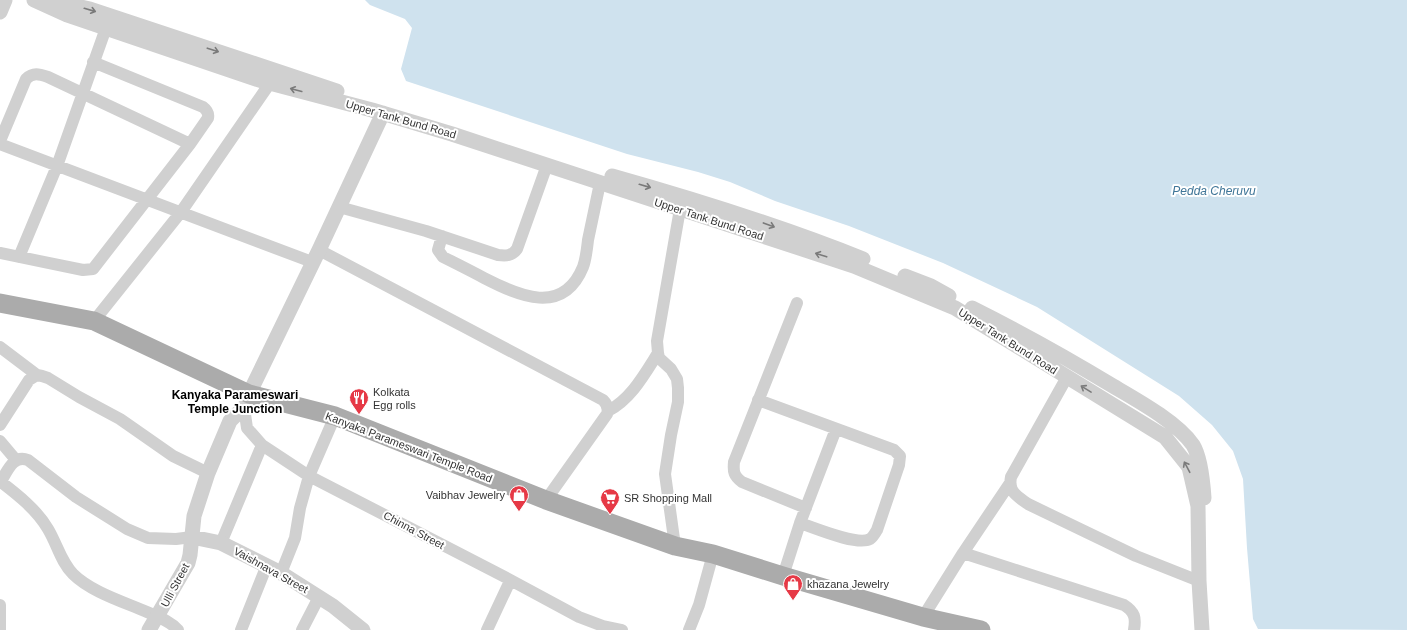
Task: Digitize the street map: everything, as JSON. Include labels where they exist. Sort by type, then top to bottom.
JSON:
[{"type":"main road","name":"Kanyaka Parameswari Temple Road","points":[[0,303],[94,322],[247,401],[335,416],[546,500],[675,546],[713,554],[923,617],[981,630]]},
{"type":"street","points":[[0,12],[5,0]]},
{"type":"street","name":"Upper Tank Bund Road","points":[[34,0],[106,28],[270,83],[383,113],[452,134],[854,266],[955,308],[1165,437],[1189,467],[1198,506],[1199,581],[1202,630]]},
{"type":"street","name":"Upper Tank Bund Road","points":[[52,0],[90,9],[500,144],[680,196],[759,221],[851,254],[931,286],[1002,323],[1143,403],[1181,431],[1194,446],[1202,472],[1206,522],[1207,598],[1210,630]]},
{"type":"street","points":[[19,257],[57,166],[106,28]]},
{"type":"street","points":[[0,252],[83,270],[93,269],[190,144],[208,118],[209,114],[203,107],[93,62]]},
{"type":"street","points":[[0,140],[26,79],[35,74],[48,77],[190,144]]},
{"type":"street","points":[[94,322],[181,212],[270,83]]},
{"type":"street","name":"Ulli Street","points":[[149,630],[158,617],[188,563],[194,516],[208,473],[230,421],[247,401],[383,113]]},
{"type":"street","points":[[0,144],[181,212],[316,256],[603,400],[606,403],[608,411]]},
{"type":"street","points":[[339,207],[442,236],[505,256],[515,252],[523,236],[547,165]]},
{"type":"street","points":[[442,236],[438,250],[443,257],[508,290],[531,298],[556,296],[566,291],[577,280],[583,265],[600,183]]},
{"type":"street","points":[[675,546],[666,474],[671,435],[678,402],[678,388],[677,378],[671,369],[659,358],[657,340],[680,209]]},
{"type":"street","points":[[797,303],[734,462],[734,474],[742,482],[806,508]]},
{"type":"street","points":[[0,347],[37,375],[48,378],[120,419],[173,456],[208,473]]},
{"type":"street","points":[[546,500],[608,411],[618,406],[624,400],[640,380],[658,353]]},
{"type":"street","points":[[0,426],[29,380],[37,375]]},
{"type":"street","points":[[923,617],[963,553],[1010,483],[1011,477],[1067,377]]},
{"type":"street","points":[[758,400],[894,450],[900,456],[900,465],[877,530],[872,538],[869,540],[859,541],[800,523]]},
{"type":"street","name":"Chinna Street","points":[[247,401],[247,428],[262,445],[309,476],[579,617],[603,626],[622,630]]},
{"type":"street","points":[[281,573],[295,538],[300,508],[309,476],[335,416]]},
{"type":"street","points":[[783,576],[800,523],[836,429]]},
{"type":"street","points":[[0,441],[16,460]]},
{"type":"street","points":[[221,543],[262,445]]},
{"type":"street","points":[[178,630],[169,622],[107,595],[86,584],[74,575],[66,565],[48,528],[23,500],[0,482],[16,460],[23,458],[28,460],[76,497],[127,529],[148,538],[176,540],[192,537]]},
{"type":"street","points":[[1010,483],[1012,490],[1018,497],[1028,504],[1136,556],[1199,581]]},
{"type":"street","name":"Vaishnava Street","points":[[192,537],[221,543],[267,565],[333,606],[363,630]]},
{"type":"street","points":[[963,553],[1124,605],[1131,609],[1134,615],[1134,630]]},
{"type":"street","points":[[689,630],[699,605],[713,554]]},
{"type":"street","points":[[241,630],[267,565]]},
{"type":"street","points":[[487,630],[510,581]]},
{"type":"street","points":[[302,630],[319,597]]},
{"type":"street","points":[[0,605],[0,630]]},
{"type":"water","name":"Pedda Cheruvu","points":[[365,0],[1407,0],[1407,630],[1258,629],[1253,619],[1243,479],[1233,451],[1212,425],[1179,396],[1037,307],[943,263],[849,226],[775,201],[730,182],[698,172],[627,154],[406,81],[401,69],[412,28],[405,19],[370,5]]},
{"type":"place","name":"Kolkata Egg rolls","points":[[359,415]]},
{"type":"place","name":"Vaibhav Jewelry","points":[[519,512]]},
{"type":"place","name":"SR Shopping Mall","points":[[610,515]]},
{"type":"place","name":"khazana Jewelry","points":[[793,601]]},
{"type":"district","name":"Kanyaka Parameswari Temple Junction","points":[[235,402]]}]
